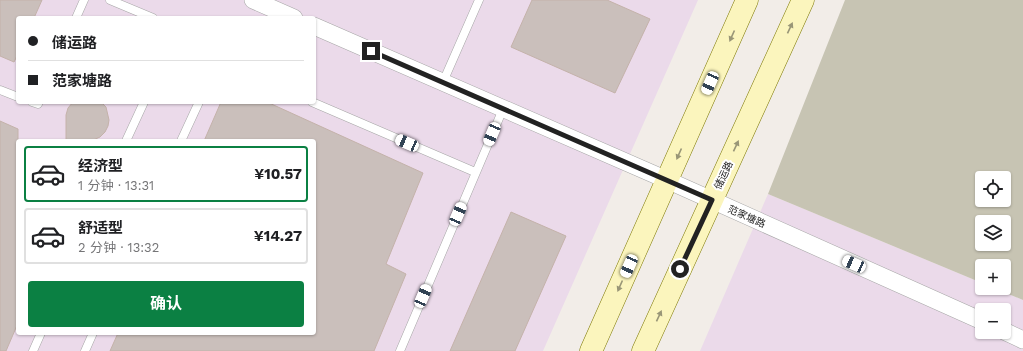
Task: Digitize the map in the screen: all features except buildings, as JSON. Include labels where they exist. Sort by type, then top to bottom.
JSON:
[{"type":"main road","points":[[591,351],[748,0]]},
{"type":"main road","name":"储运路","points":[[643,351],[803,0]]},
{"type":"street","points":[[253,0],[289,16]]},
{"type":"street","name":"范家塘路","points":[[316,27],[667,180],[975,318]]},
{"type":"street","points":[[1011,334],[1023,340]]},
{"type":"lane","points":[[77,16],[84,0]]},
{"type":"lane","points":[[110,0],[148,16]]},
{"type":"lane","points":[[443,82],[479,0]]},
{"type":"lane","points":[[0,90],[16,96]]},
{"type":"lane","points":[[127,139],[143,104]]},
{"type":"lane","points":[[182,139],[198,104]]},
{"type":"lane","points":[[316,104],[475,172]]},
{"type":"lane","points":[[400,351],[503,109]]},
{"type":"lane","points":[[33,351],[40,335]]},
{"type":"lane","points":[[85,351],[92,335]]},
{"type":"shaded area","points":[[0,0],[698,0],[543,351],[0,351]]},
{"type":"shaded area","points":[[845,0],[1023,0],[1023,300],[1011,295],[1011,259],[975,259],[975,280],[768,194]]},
{"type":"shaded area","points":[[768,194],[975,280],[975,295],[1011,295],[1023,300],[1023,351],[700,351]]},
{"type":"route","points":[[371,51],[712,200],[680,269]]}]
